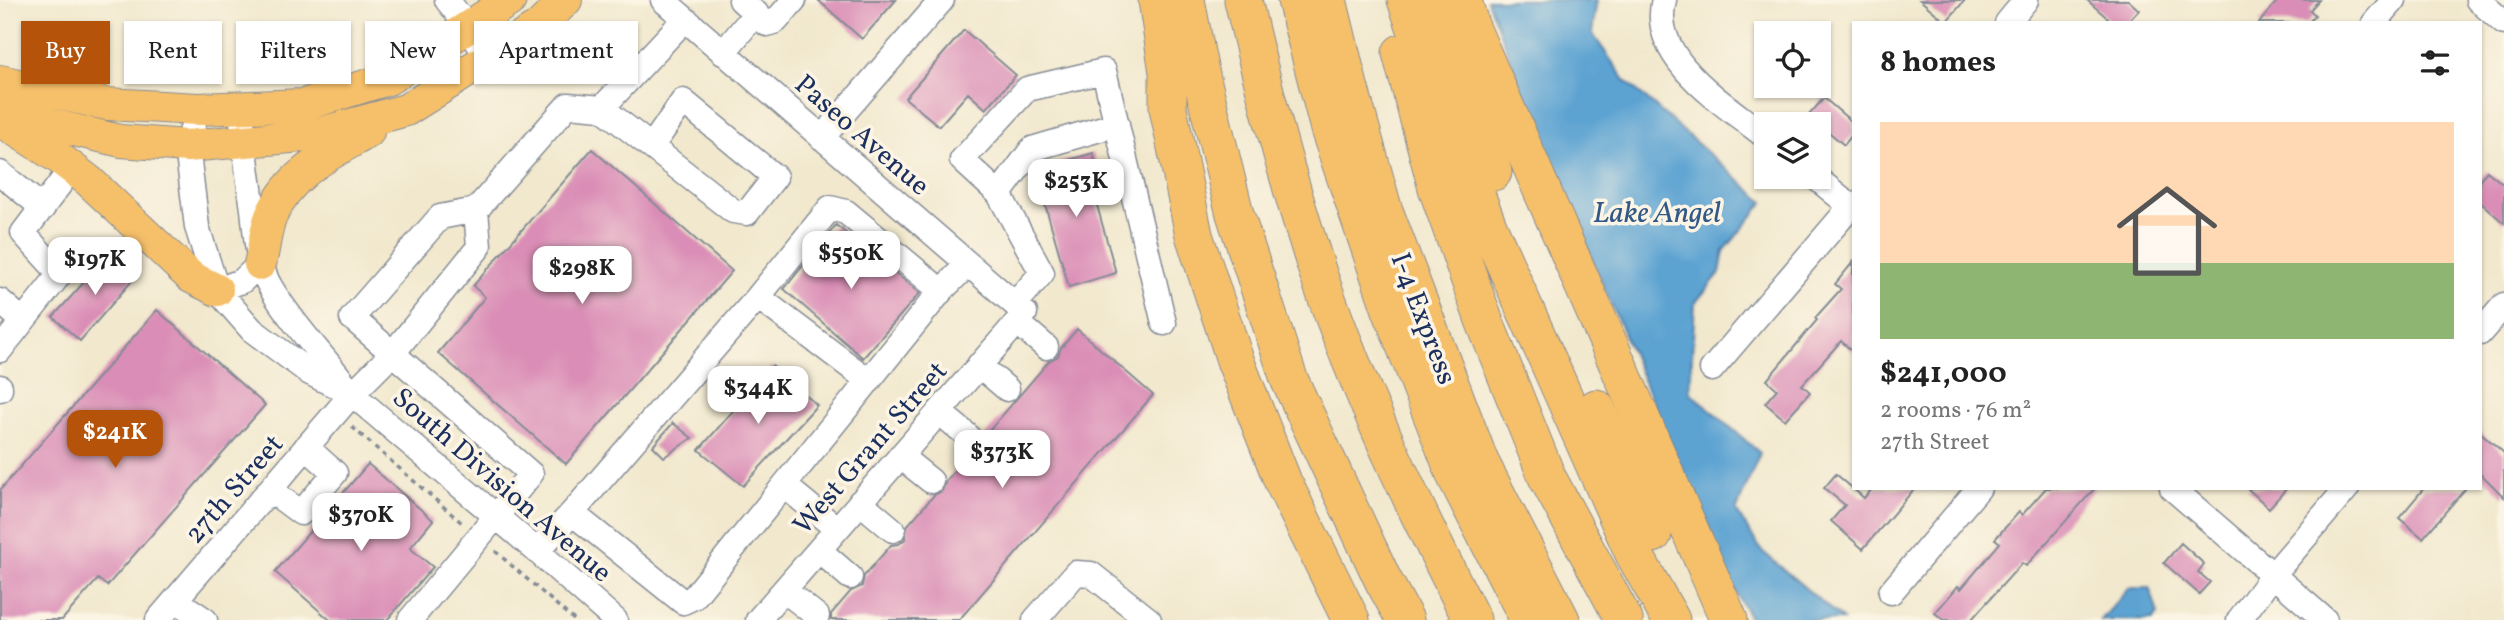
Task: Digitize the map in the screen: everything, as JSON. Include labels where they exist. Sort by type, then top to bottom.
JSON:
[{"type":"highway","points":[[1157,0],[1168,72],[1168,108],[1194,235],[1235,360],[1283,482],[1352,620]]},
{"type":"highway","points":[[1186,0],[1198,63],[1235,214],[1289,379],[1383,580],[1405,620]]},
{"type":"highway","points":[[1243,0],[1285,171],[1320,279],[1397,469],[1472,620]]},
{"type":"highway","name":"I-4 Express","points":[[1296,0],[1329,130],[1391,310],[1456,477],[1529,620]]},
{"type":"highway","name":"I-4 Express","points":[[1328,0],[1383,208],[1480,462],[1561,620]]},
{"type":"highway","points":[[1386,0],[1437,188],[1484,320],[1547,477],[1624,620]]},
{"type":"highway","points":[[1406,0],[1488,226],[1634,554],[1671,620]]},
{"type":"highway","points":[[1439,0],[1477,124],[1513,223],[1713,611]]},
{"type":"highway","points":[[1463,0],[1713,611]]},
{"type":"highway","points":[[1168,72],[1179,103],[1201,205],[1216,257],[1266,390],[1297,466],[1362,587],[1383,620]]},
{"type":"main road","points":[[0,81],[107,104],[198,109],[303,105],[388,79],[510,0]]},
{"type":"main road","points":[[544,21],[566,0]]},
{"type":"main road","points":[[260,264],[270,217],[288,186],[309,166],[474,68]]},
{"type":"main road","points":[[0,113],[121,141],[187,146],[314,135],[406,110]]},
{"type":"main road","points":[[0,121],[72,168],[191,277],[216,290]]},
{"type":"street","points":[[447,0],[474,34]]},
{"type":"street","name":"Paseo Avenue","points":[[663,0],[968,264],[1019,313],[1046,346]]},
{"type":"street","points":[[723,52],[748,7],[767,24],[776,21],[794,0]]},
{"type":"street","points":[[822,138],[942,0]]},
{"type":"street","points":[[2009,21],[2026,0]]},
{"type":"street","points":[[2376,21],[2393,0]]},
{"type":"street","points":[[2478,0],[2504,23]]},
{"type":"street","points":[[1663,12],[1667,46],[1687,72],[1754,127]]},
{"type":"street","points":[[602,108],[685,19]]},
{"type":"street","points":[[1117,124],[1032,149],[999,194],[962,160],[1027,89],[1104,71],[1117,124],[1164,323]]},
{"type":"street","points":[[410,620],[531,474],[352,317],[440,217],[476,210],[568,105],[602,108],[733,211],[747,213],[775,177],[683,101],[652,146]]},
{"type":"street","name":"South Division Avenue","points":[[241,107],[243,142],[260,264],[270,286],[295,324],[325,357],[352,394],[615,620]]},
{"type":"street","name":"South Division Avenue","points":[[198,109],[187,146],[197,227],[216,290],[253,330],[310,373],[352,394]]},
{"type":"street","points":[[0,350],[60,274],[23,233],[72,168]]},
{"type":"street","points":[[0,173],[43,208]]},
{"type":"street","points":[[1831,189],[1852,205]]},
{"type":"street","name":"West Grant Street","points":[[758,620],[979,365],[1019,313],[1042,273],[999,194]]},
{"type":"street","points":[[1712,369],[1852,207]]},
{"type":"street","points":[[537,551],[758,297],[830,208],[846,212],[941,290]]},
{"type":"street","name":"27th Street","points":[[158,620],[352,394],[393,353],[479,247],[476,210]]},
{"type":"street","points":[[216,290],[242,281],[260,264]]},
{"type":"street","points":[[572,513],[683,602],[694,597],[941,290],[968,264]]},
{"type":"street","points":[[758,297],[869,381]]},
{"type":"street","points":[[0,301],[23,321]]},
{"type":"street","points":[[2482,331],[2504,305]]},
{"type":"street","points":[[979,365],[1007,389]]},
{"type":"street","points":[[939,412],[967,435]]},
{"type":"street","points":[[270,490],[301,513],[335,473],[306,447]]},
{"type":"street","points":[[900,456],[931,481]]},
{"type":"street","points":[[785,486],[837,528]]},
{"type":"street","points":[[1891,592],[1977,490]]},
{"type":"street","points":[[2174,490],[2325,620]]},
{"type":"street","points":[[2230,620],[2272,576],[2345,490]]},
{"type":"street","points":[[860,502],[893,530]]},
{"type":"street","points":[[819,550],[850,577]]},
{"type":"street","points":[[1035,620],[1076,573],[1091,574],[1149,620]]},
{"type":"street","points":[[2239,620],[2272,576]]},
{"type":"street","points":[[784,590],[817,616]]},
{"type":"street","points":[[175,600],[205,620]]},
{"type":"path","points":[[351,426],[451,514]]},
{"type":"path","points":[[487,545],[574,620]]},
{"type":"water","name":"Lake Angel","points":[[1487,0],[1597,0],[1592,33],[1625,80],[1764,202],[1724,251],[1720,273],[1695,303],[1690,392],[1760,453],[1736,511],[1762,551],[1843,620],[1751,620],[1723,569],[1546,150]]},
{"type":"water","points":[[2129,588],[2150,588],[2158,614],[2153,620],[2101,620]]},
{"type":"building","points":[[818,0],[896,0],[862,39]]},
{"type":"building","points":[[1920,0],[1965,0],[1945,21]]},
{"type":"building","points":[[2087,0],[2128,0],[2139,10],[2129,21],[2111,21]]},
{"type":"building","points":[[2278,0],[2319,0],[2310,10],[2315,15],[2310,21],[2261,21]]},
{"type":"building","points":[[964,30],[1016,75],[986,109],[968,93],[939,126],[905,98]]},
{"type":"building","points":[[1824,98],[1852,122],[1852,135],[1844,145],[1831,134],[1831,112],[1812,112]]},
{"type":"building","points":[[592,149],[732,271],[566,464],[438,353],[485,297],[473,286]]},
{"type":"building","points":[[1093,153],[1099,174],[1089,177],[1116,273],[1069,287],[1035,170]]},
{"type":"building","points":[[2487,171],[2504,185],[2504,223],[2482,204],[2482,177]]},
{"type":"building","points":[[836,225],[920,293],[863,358],[784,289]]},
{"type":"building","points":[[110,253],[136,276],[80,341],[53,317]]},
{"type":"building","points":[[1852,263],[1852,351],[1841,341],[1802,385],[1810,392],[1785,420],[1765,403],[1777,389],[1767,380],[1841,289],[1835,284]]},
{"type":"building","points":[[157,310],[265,405],[107,586],[98,579],[62,620],[0,620],[0,490]]},
{"type":"building","points":[[1077,329],[1153,395],[959,620],[831,620],[831,614],[851,591],[862,586],[864,576],[891,545],[899,544],[905,539],[907,526],[934,495],[942,491],[946,481],[1049,361],[1058,356],[1061,348]]},
{"type":"building","points":[[772,366],[817,405],[743,486],[699,450]]},
{"type":"building","points":[[673,423],[692,438],[664,457],[653,446]]},
{"type":"building","points":[[2482,434],[2504,453],[2504,497],[2482,475]]},
{"type":"building","points":[[368,464],[433,520],[410,548],[433,567],[387,620],[330,620],[275,572]]},
{"type":"building","points":[[1836,474],[1864,498],[1871,490],[1913,490],[1863,549],[1831,521],[1845,505],[1824,488]]},
{"type":"building","points":[[2044,490],[2093,490],[2026,566],[2022,563],[1971,620],[1944,620],[1935,613],[1958,586],[1961,589],[2000,543],[1995,539],[2019,512],[2022,515]]},
{"type":"building","points":[[2249,490],[2285,490],[2269,508]]},
{"type":"building","points":[[2422,490],[2464,490],[2423,538],[2399,518]]},
{"type":"building","points":[[2181,543],[2204,564],[2198,572],[2210,582],[2199,594],[2164,563]]}]
